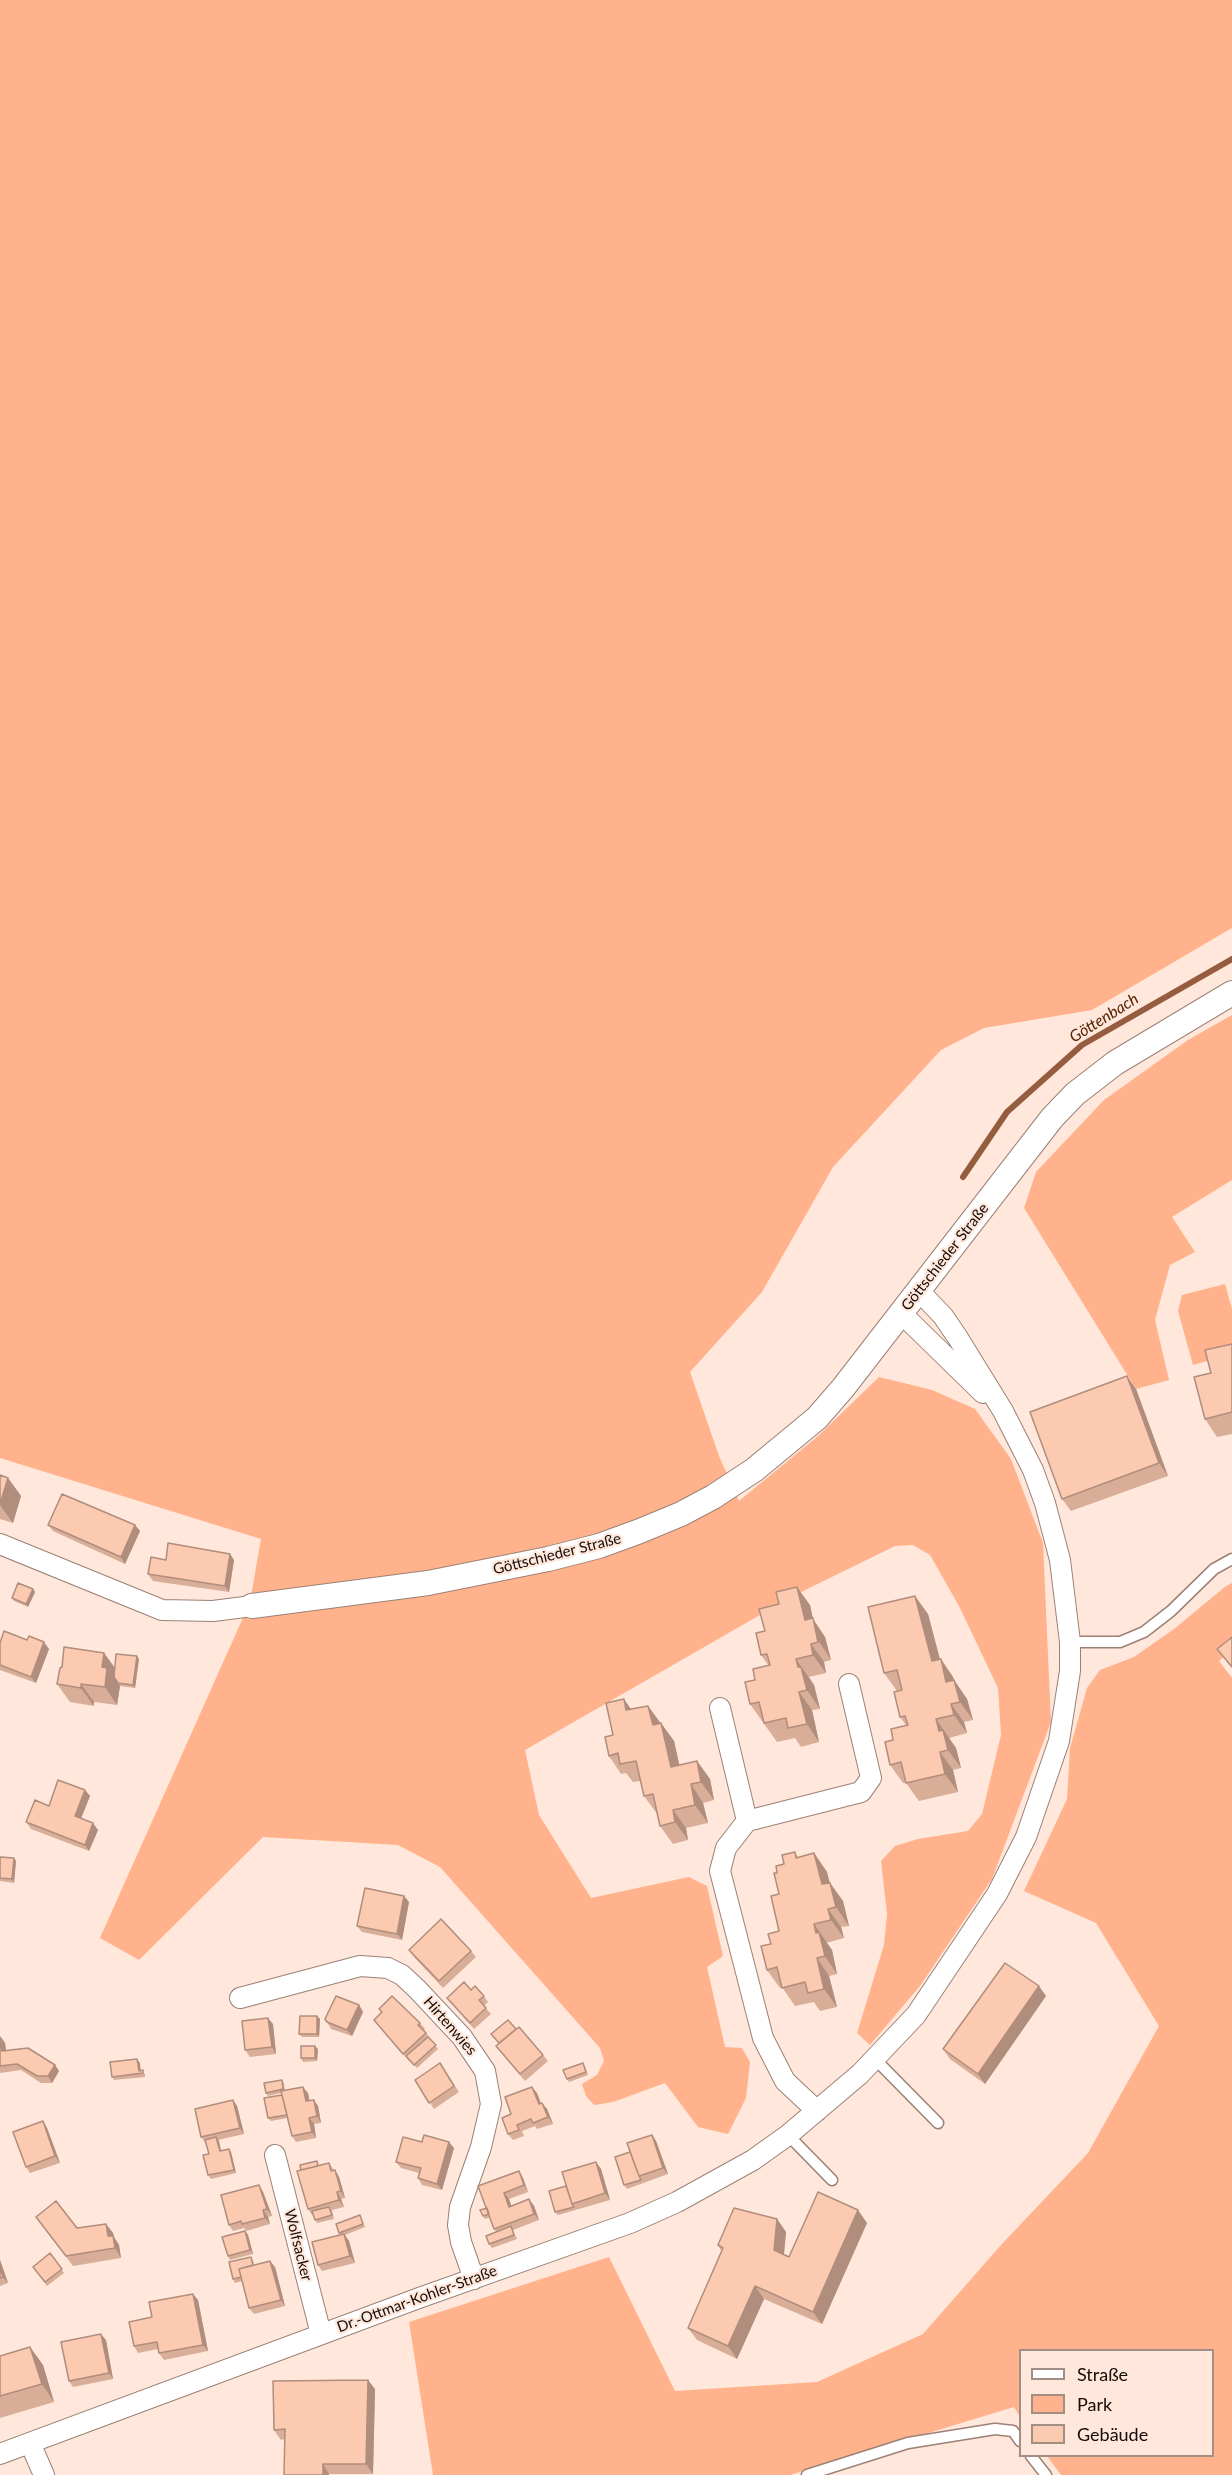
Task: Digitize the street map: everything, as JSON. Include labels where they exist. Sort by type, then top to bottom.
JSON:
[{"type":"street","name":"Göttschieder Straße","points":[[0,1544],[162,1610],[213,1611],[406,1586],[548,1559],[599,1546],[681,1514],[713,1497],[754,1470],[816,1418],[919,1291],[1052,1118],[1076,1094],[1115,1064],[1232,993]]},
{"type":"street","name":"Dr.-Ottmar-Kohler-Straße","points":[[0,2454],[321,2334],[630,2223],[676,2202],[745,2165],[788,2134],[860,2074],[916,2015],[997,1894],[1011,1869],[1038,1806],[1059,1741],[1069,1682],[1070,1642],[1055,1535],[1033,1470],[1003,1411],[943,1316],[919,1291]]},
{"type":"street","name":"Dr.-Ottmar-Kohler-Straße","points":[[901,1313],[1003,1411]]},
{"type":"street","points":[[817,2111],[785,2081],[763,2038],[720,1871],[726,1848],[747,1821],[861,1792],[871,1778],[849,1684]]},
{"type":"street","points":[[720,1708],[747,1821]]},
{"type":"street","name":"Hirtenwies","points":[[240,1998],[360,1966],[381,1967],[402,1975],[462,2037],[485,2071],[490,2086],[491,2104],[481,2147],[460,2207],[458,2224],[461,2242],[474,2279]]},
{"type":"street","name":"Wolfsacker","points":[[275,2155],[321,2334]]},
{"type":"street","points":[[30,2443],[44,2475]]},
{"type":"lane","points":[[1070,1642],[1089,1644],[1120,1642],[1144,1632],[1172,1611],[1214,1569],[1232,1559]]},
{"type":"lane","points":[[874,2058],[938,2123]]},
{"type":"lane","points":[[788,2134],[832,2180]]},
{"type":"lane","points":[[807,2475],[919,2441],[994,2429],[1012,2431],[1019,2440]]},
{"type":"lane","points":[[1032,2457],[1046,2475]]},
{"type":"green space","points":[[0,0],[1232,0],[1232,928],[1092,1010],[984,1028],[941,1050],[833,1167],[762,1292],[690,1372],[719,1456],[739,1501],[817,1437],[879,1377],[932,1390],[975,1409],[1011,1459],[1043,1543],[1051,1722],[992,1879],[920,1986],[870,2045],[857,2033],[884,1945],[887,1914],[881,1861],[895,1846],[918,1839],[968,1831],[982,1814],[1001,1735],[998,1688],[959,1606],[930,1555],[913,1545],[895,1546],[793,1596],[525,1750],[539,1815],[591,1898],[689,1877],[707,1886],[723,1956],[707,1967],[725,2047],[742,2048],[750,2062],[746,2098],[728,2134],[698,2127],[665,2083],[613,2102],[594,2105],[586,2096],[582,2084],[597,2075],[604,2061],[600,2048],[440,1867],[398,1845],[263,1837],[139,1960],[100,1938],[250,1602],[261,1539],[0,1458]]},
{"type":"green space","points":[[1232,1015],[1232,1180],[1172,1217],[1195,1252],[1170,1265],[1155,1320],[1169,1380],[1136,1389],[1024,1208],[1036,1172],[1104,1100],[1188,1040]]},
{"type":"green space","points":[[1225,1284],[1232,1309],[1232,1354],[1193,1365],[1178,1311],[1182,1295]]},
{"type":"green space","points":[[1232,1583],[1232,1649],[1219,1661],[1232,1678],[1232,2475],[1061,2475],[1048,2457],[1214,2457],[1214,2349],[1019,2349],[1019,2415],[1014,2407],[790,2475],[433,2475],[409,2322],[609,2257],[675,2391],[817,2382],[923,2334],[1001,2245],[1088,2153],[1159,2026],[1096,1923],[1024,1891],[1067,1799],[1070,1748],[1087,1688],[1100,1670],[1134,1657],[1174,1629]]},
{"type":"building","points":[[1232,1344],[1232,1412],[1205,1419],[1194,1377],[1211,1373],[1205,1350]]},
{"type":"building","points":[[1127,1376],[1159,1463],[1062,1499],[1030,1412]]},
{"type":"building","points":[[0,1475],[8,1478],[0,1504]]},
{"type":"building","points":[[62,1494],[135,1525],[121,1557],[48,1525]]},
{"type":"building","points":[[168,1543],[230,1554],[225,1586],[148,1574],[151,1557],[166,1560]]},
{"type":"building","points":[[18,1583],[33,1589],[26,1604],[12,1598]]},
{"type":"building","points":[[797,1587],[805,1620],[813,1618],[818,1642],[811,1644],[813,1655],[796,1659],[798,1667],[801,1667],[807,1690],[799,1692],[807,1724],[788,1728],[786,1718],[764,1723],[759,1702],[750,1704],[745,1682],[755,1680],[753,1669],[770,1665],[767,1654],[761,1655],[756,1633],[765,1631],[759,1609],[779,1604],[776,1592]]},
{"type":"building","points":[[915,1596],[932,1661],[941,1659],[946,1682],[954,1680],[960,1702],[951,1704],[954,1715],[936,1719],[939,1731],[943,1730],[948,1750],[940,1752],[945,1774],[906,1783],[901,1762],[890,1765],[885,1742],[893,1740],[891,1729],[908,1725],[905,1716],[900,1717],[894,1692],[902,1690],[897,1670],[884,1673],[868,1607]]},
{"type":"building","points":[[4,1631],[27,1640],[29,1636],[44,1642],[31,1677],[0,1665],[0,1643]]},
{"type":"building","points":[[1232,1637],[1232,1667],[1217,1649]]},
{"type":"building","points":[[64,1647],[104,1653],[102,1667],[107,1668],[105,1687],[81,1684],[81,1688],[57,1684]]},
{"type":"building","points":[[116,1654],[137,1656],[133,1685],[118,1683],[114,1677]]},
{"type":"building","points":[[624,1699],[626,1710],[648,1706],[653,1725],[661,1723],[671,1767],[697,1761],[701,1782],[691,1784],[695,1805],[673,1810],[675,1822],[660,1826],[653,1794],[644,1796],[636,1761],[620,1764],[618,1753],[609,1756],[605,1737],[613,1735],[606,1703]]},
{"type":"building","points":[[58,1780],[85,1790],[75,1816],[93,1823],[85,1845],[26,1822],[35,1800],[49,1806]]},
{"type":"building","points":[[795,1852],[796,1858],[814,1853],[822,1884],[830,1883],[836,1907],[828,1909],[831,1920],[814,1924],[816,1933],[819,1932],[825,1956],[817,1958],[824,1989],[808,1993],[805,1982],[782,1988],[777,1967],[767,1970],[761,1946],[771,1944],[768,1934],[779,1931],[771,1896],[779,1894],[774,1873],[777,1873],[776,1866],[784,1864],[782,1855]]},
{"type":"building","points":[[0,1857],[14,1858],[12,1879],[0,1878]]},
{"type":"building","points":[[365,1888],[404,1896],[397,1934],[357,1926]]},
{"type":"building","points":[[441,1919],[471,1951],[439,1981],[409,1950]]},
{"type":"building","points":[[1005,1963],[1039,1986],[978,2074],[943,2049]]},
{"type":"building","points":[[464,1982],[471,1990],[475,1986],[484,1996],[479,2000],[486,2008],[470,2023],[447,1998]]},
{"type":"building","points":[[336,1996],[359,2005],[347,2030],[325,2019]]},
{"type":"building","points":[[392,1996],[420,2023],[418,2025],[426,2033],[403,2054],[374,2020],[382,2012],[379,2009]]},
{"type":"building","points":[[300,2016],[317,2016],[317,2034],[299,2034]]},
{"type":"building","points":[[268,2018],[272,2047],[245,2050],[242,2021]]},
{"type":"building","points":[[508,2020],[516,2029],[499,2043],[491,2034]]},
{"type":"building","points":[[519,2027],[543,2055],[520,2074],[496,2046]]},
{"type":"building","points":[[0,2037],[2,2051],[28,2048],[55,2065],[48,2076],[37,2076],[17,2064],[0,2066]]},
{"type":"building","points":[[428,2037],[436,2045],[414,2065],[406,2056]]},
{"type":"building","points":[[301,2046],[315,2046],[315,2058],[301,2058]]},
{"type":"building","points":[[137,2059],[139,2071],[143,2070],[143,2073],[112,2077],[110,2062]]},
{"type":"building","points":[[440,2063],[454,2086],[429,2103],[415,2080]]},
{"type":"building","points":[[583,2063],[586,2072],[567,2079],[563,2070]]},
{"type":"building","points":[[282,2080],[283,2089],[266,2093],[264,2083]]},
{"type":"building","points":[[303,2087],[306,2101],[314,2100],[317,2116],[309,2118],[312,2132],[292,2136],[281,2091]]},
{"type":"building","points":[[532,2087],[539,2104],[542,2103],[548,2117],[533,2123],[531,2119],[517,2125],[519,2130],[508,2134],[502,2118],[511,2114],[505,2097]]},
{"type":"building","points":[[282,2095],[287,2115],[268,2118],[264,2098]]},
{"type":"building","points":[[233,2100],[240,2128],[201,2137],[195,2109]]},
{"type":"building","points":[[43,2121],[55,2156],[26,2167],[13,2132]]},
{"type":"building","points":[[424,2135],[449,2142],[437,2184],[418,2178],[421,2168],[396,2162],[403,2137],[422,2142]]},
{"type":"building","points":[[652,2135],[663,2168],[639,2176],[627,2143]]},
{"type":"building","points":[[216,2137],[220,2151],[229,2149],[234,2170],[208,2175],[203,2155],[209,2154],[205,2140]]},
{"type":"building","points":[[630,2152],[641,2180],[624,2185],[615,2157]]},
{"type":"building","points":[[317,2161],[318,2166],[301,2170],[300,2165]]},
{"type":"building","points":[[596,2162],[605,2193],[572,2204],[562,2172]]},
{"type":"building","points":[[329,2163],[331,2171],[335,2170],[341,2191],[337,2192],[339,2200],[308,2209],[297,2171]]},
{"type":"building","points":[[519,2171],[524,2185],[504,2193],[509,2207],[529,2199],[534,2214],[494,2229],[478,2186]]},
{"type":"building","points":[[259,2185],[267,2209],[263,2210],[265,2218],[229,2225],[221,2195]]},
{"type":"building","points":[[566,2186],[574,2207],[555,2212],[549,2191]]},
{"type":"building","points":[[818,2192],[858,2210],[813,2312],[755,2286],[728,2346],[688,2328],[723,2248],[718,2245],[734,2208],[777,2219],[774,2250],[789,2257]]},
{"type":"building","points":[[56,2201],[77,2228],[106,2224],[108,2236],[113,2236],[115,2248],[66,2256],[36,2217]]},
{"type":"building","points":[[329,2207],[332,2215],[315,2220],[312,2211]]},
{"type":"building","points":[[487,2208],[489,2214],[483,2216],[480,2210]]},
{"type":"building","points":[[360,2215],[363,2224],[339,2233],[336,2224]]},
{"type":"building","points":[[511,2226],[514,2235],[489,2244],[486,2236]]},
{"type":"building","points":[[245,2231],[250,2250],[228,2256],[222,2237]]},
{"type":"building","points":[[344,2234],[350,2256],[318,2265],[312,2242]]},
{"type":"building","points":[[50,2253],[62,2269],[45,2282],[33,2267]]},
{"type":"building","points":[[251,2257],[253,2265],[239,2269],[241,2277],[233,2279],[229,2262]]},
{"type":"building","points":[[270,2261],[281,2300],[249,2308],[239,2269]]},
{"type":"building","points":[[193,2294],[203,2345],[159,2353],[157,2342],[134,2346],[129,2322],[152,2317],[149,2302]]},
{"type":"building","points":[[101,2334],[109,2373],[69,2381],[61,2342]]},
{"type":"building","points":[[30,2347],[42,2384],[0,2396],[0,2356]]},
{"type":"building","points":[[368,2380],[366,2464],[323,2464],[323,2475],[284,2475],[285,2429],[274,2430],[273,2381]]},
{"type":"waterway","name":"Göttenbach","points":[[963,1177],[1007,1112],[1082,1045],[1232,959]]}]
